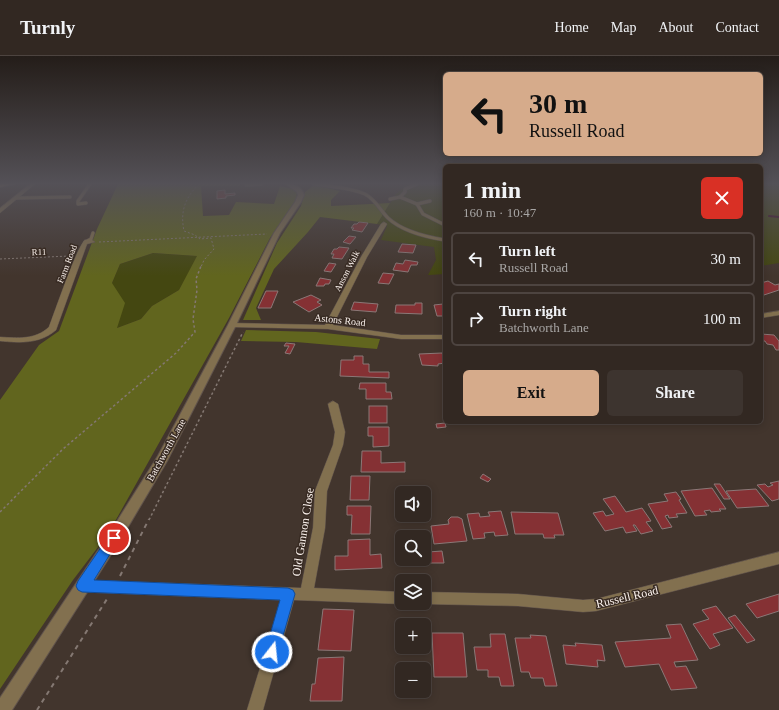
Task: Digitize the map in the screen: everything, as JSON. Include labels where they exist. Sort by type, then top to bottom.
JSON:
[{"type":"street","name":"Batchworth Lane","points":[[2,710],[114,538],[159,464],[232,325],[277,233],[290,215]]},
{"type":"street","name":"Anson Walk","points":[[328,328],[364,257],[384,224]]},
{"type":"street","name":"Farm Road","points":[[0,339],[38,339],[47,334],[53,328],[79,256],[88,242]]},
{"type":"street","points":[[763,316],[779,313]]},
{"type":"street","name":"Astons Road","points":[[232,325],[328,328],[401,337],[443,337]]},
{"type":"street","name":"Old Gannon Close","points":[[306,595],[319,528],[321,492],[338,445],[340,432],[334,404]]},
{"type":"street","name":"Russell Road","points":[[431,598],[498,599],[583,606],[596,605],[779,558]]},
{"type":"street","points":[[82,586],[395,598]]},
{"type":"street","points":[[255,710],[288,594]]},
{"type":"lane","points":[[386,215],[388,218],[401,226],[424,235],[443,240]]},
{"type":"lane","points":[[424,215],[443,224]]},
{"type":"lane","points":[[88,242],[93,233]]},
{"type":"path","points":[[0,512],[63,449],[176,353],[195,332],[193,319],[197,290],[196,279],[204,260],[214,248],[210,238],[200,239],[184,231],[181,215]]},
{"type":"path","name":"Farm Road","points":[[88,242],[261,234]]},
{"type":"path","name":"R11","points":[[0,259],[79,256]]},
{"type":"path","points":[[37,710],[114,588],[239,343],[246,325]]},
{"type":"shaded area","points":[[383,215],[443,215],[443,274],[428,275],[436,260],[434,247],[381,240],[387,226],[377,224]]},
{"type":"shaded area","points":[[763,215],[779,215],[779,263],[763,266]]},
{"type":"shaded area","points":[[153,253],[198,256],[179,290],[152,306],[141,319],[117,328],[112,283],[120,264]]},
{"type":"green space","points":[[104,215],[203,215],[203,216],[286,215],[270,238],[229,318],[108,534],[73,580],[0,689],[0,400],[39,345],[59,331]],"holes":[[[153,253],[197,256],[179,290],[152,306],[141,319],[117,328],[125,303],[112,283],[120,264]]]},
{"type":"green space","points":[[295,215],[383,215],[377,224],[320,217],[274,269],[256,308],[261,320],[243,320],[277,243]]},
{"type":"green space","points":[[246,330],[316,332],[380,339],[377,349],[296,342],[241,341]]},
{"type":"building","points":[[359,222],[368,223],[362,232],[352,230],[354,228],[351,228],[354,224]]},
{"type":"building","points":[[349,236],[356,237],[350,244],[343,242]]},
{"type":"building","points":[[402,244],[416,245],[413,253],[398,252]]},
{"type":"building","points":[[339,247],[349,248],[342,259],[332,258],[334,254],[331,254],[334,249]]},
{"type":"building","points":[[405,260],[418,262],[417,265],[411,265],[408,272],[393,270],[396,263],[403,264]]},
{"type":"building","points":[[329,263],[336,264],[331,272],[324,271]]},
{"type":"building","points":[[383,273],[394,274],[389,284],[378,283]]},
{"type":"building","points":[[320,278],[331,280],[329,284],[325,284],[324,286],[316,286]]},
{"type":"building","points":[[768,281],[775,285],[779,284],[779,290],[763,295],[763,282]]},
{"type":"building","points":[[266,291],[278,291],[271,308],[258,308]]},
{"type":"building","points":[[311,295],[321,300],[317,302],[322,305],[309,312],[293,302]]},
{"type":"building","points":[[354,302],[378,304],[376,312],[351,310]]},
{"type":"building","points":[[415,303],[422,303],[422,314],[395,313],[396,305],[415,305]]},
{"type":"building","points":[[443,304],[443,316],[437,316],[434,305]]},
{"type":"building","points":[[763,334],[774,335],[779,341],[779,350],[776,350],[773,345],[767,344],[763,341]]},
{"type":"building","points":[[286,343],[295,344],[290,354],[285,353],[289,346],[284,346]]},
{"type":"building","points":[[442,353],[443,363],[438,364],[438,366],[422,365],[419,354]]},
{"type":"building","points":[[354,356],[363,356],[363,364],[369,364],[369,372],[389,372],[389,378],[340,376],[341,360],[354,360]]},
{"type":"building","points":[[360,383],[386,383],[386,392],[391,392],[392,399],[366,399],[366,389],[359,389]]},
{"type":"building","points":[[369,406],[387,406],[387,423],[369,423]]},
{"type":"building","points":[[443,423],[445,424],[446,427],[437,428],[436,424]]},
{"type":"building","points":[[368,427],[389,427],[389,446],[373,447],[373,436],[368,436]]},
{"type":"building","points":[[362,451],[381,451],[381,463],[405,462],[405,472],[361,472]]},
{"type":"building","points":[[483,474],[491,479],[488,482],[480,478]]},
{"type":"building","points":[[351,476],[370,476],[369,500],[350,500]]},
{"type":"building","points":[[779,481],[779,499],[772,501],[757,485],[765,484],[768,487],[773,485],[770,483]]},
{"type":"building","points":[[714,484],[720,484],[730,499],[724,499]]},
{"type":"building","points":[[712,488],[726,509],[719,509],[721,511],[711,512],[710,510],[704,511],[707,515],[695,516],[681,491]]},
{"type":"building","points":[[756,489],[769,506],[737,508],[726,491]]},
{"type":"building","points":[[676,492],[687,513],[676,514],[678,517],[669,518],[668,515],[665,516],[672,527],[662,529],[648,504],[668,501],[664,494]]},
{"type":"building","points":[[615,496],[626,512],[642,508],[651,521],[646,522],[653,531],[641,534],[635,525],[633,525],[637,531],[626,533],[623,527],[605,531],[593,513],[603,511],[606,516],[614,514],[603,499]]},
{"type":"building","points":[[347,506],[371,506],[370,534],[351,534],[352,515],[347,515]]},
{"type":"building","points":[[501,511],[508,535],[495,536],[494,532],[484,533],[485,538],[473,539],[467,514],[479,513],[480,517],[490,516],[488,512]]},
{"type":"building","points":[[511,512],[558,513],[564,535],[554,535],[555,538],[544,538],[543,534],[515,534]]},
{"type":"building","points":[[451,517],[458,517],[462,519],[467,541],[434,544],[431,526],[449,524],[448,520]]},
{"type":"building","points":[[370,539],[370,555],[381,554],[382,568],[335,570],[335,556],[348,556],[348,540]]},
{"type":"building","points":[[442,551],[444,563],[431,563],[431,552]]},
{"type":"building","points":[[779,594],[779,611],[757,618],[746,604]]},
{"type":"building","points":[[716,606],[733,628],[713,634],[720,645],[710,649],[693,624],[709,619],[702,610]]},
{"type":"building","points":[[323,609],[354,610],[351,651],[318,650]]},
{"type":"building","points":[[735,615],[755,640],[747,643],[728,618]]},
{"type":"building","points":[[681,624],[698,660],[674,662],[676,667],[686,666],[697,688],[671,690],[659,664],[625,667],[615,642],[671,638],[666,625]]},
{"type":"building","points":[[432,633],[463,633],[467,677],[434,677]]},
{"type":"building","points":[[490,634],[505,634],[514,686],[501,686],[499,677],[488,677],[488,670],[477,670],[474,647],[491,647]]},
{"type":"building","points":[[530,635],[546,636],[557,686],[545,686],[543,678],[531,678],[529,672],[521,672],[515,638],[531,638]]},
{"type":"building","points":[[575,643],[602,645],[605,661],[597,660],[598,667],[566,664],[563,645],[576,646]]},
{"type":"building","points":[[344,657],[342,701],[310,701],[312,684],[315,684],[318,658]]},
{"type":"waterway","points":[[769,216],[779,217]]},
{"type":"route","points":[[114,538],[82,586],[288,594],[272,652]]}]
